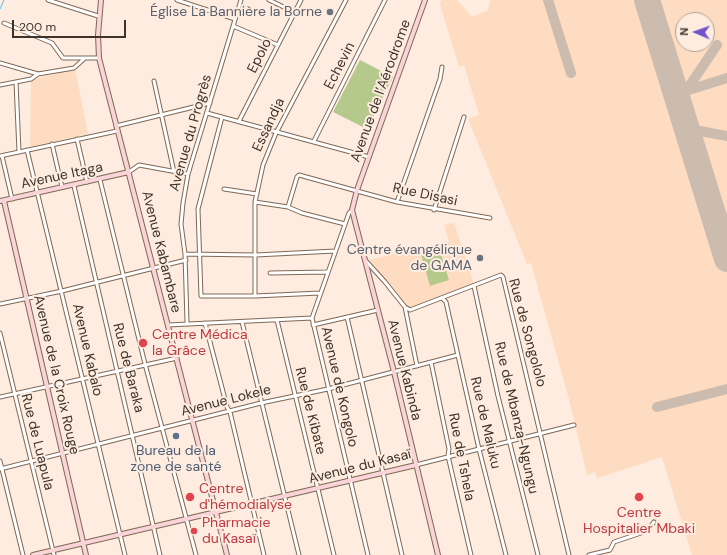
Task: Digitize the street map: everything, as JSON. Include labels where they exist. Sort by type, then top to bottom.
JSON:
[{"type":"street","points":[[50,0],[98,16]]},
{"type":"street","name":"Avenue Kabambare","points":[[101,0],[98,16],[99,58],[227,555]]},
{"type":"street","points":[[177,0],[235,19]]},
{"type":"street","name":"Avenue du Progrès","points":[[187,322],[186,254],[181,224],[183,203],[188,174],[241,0]]},
{"type":"street","points":[[269,0],[294,12]]},
{"type":"street","name":"Epolo","points":[[239,122],[301,0]]},
{"type":"street","name":"Essandja","points":[[255,296],[255,202],[263,165],[276,132],[346,0]]},
{"type":"street","name":"Echevin","points":[[314,141],[385,0]]},
{"type":"street","name":"Avenue de l’Aérodrome","points":[[357,190],[425,0]]},
{"type":"street","points":[[4,24],[52,43],[63,58],[99,58]]},
{"type":"street","points":[[233,26],[278,46]]},
{"type":"street","points":[[0,63],[38,74],[74,68],[84,59]]},
{"type":"street","points":[[397,202],[440,79],[442,67]]},
{"type":"street","points":[[0,85],[31,79],[38,74]]},
{"type":"street","points":[[154,81],[163,115],[174,172]]},
{"type":"street","points":[[16,82],[19,152]]},
{"type":"street","points":[[116,126],[210,103]]},
{"type":"street","points":[[207,113],[369,157]]},
{"type":"street","points":[[222,117],[199,202],[200,286],[202,296],[255,296],[320,293]]},
{"type":"street","points":[[434,210],[464,117]]},
{"type":"street","points":[[12,199],[1,156],[117,131]]},
{"type":"street","points":[[77,139],[87,183]]},
{"type":"street","points":[[52,144],[63,188]]},
{"type":"street","name":"Avenue Kabalo","points":[[27,150],[125,555]]},
{"type":"street","points":[[129,172],[139,165],[188,174]]},
{"type":"street","name":"Avenue Itaga","points":[[2,201],[74,186],[129,172]]},
{"type":"street","name":"Rue Disasi","points":[[288,208],[297,177],[299,175],[397,202],[434,210],[490,218]]},
{"type":"street","points":[[100,180],[145,364],[196,555]]},
{"type":"street","name":"Rue de Baraka","points":[[74,186],[160,555]]},
{"type":"street","points":[[224,189],[257,194]]},
{"type":"street","name":"Avenue Kabinda","points":[[357,190],[352,210],[394,372],[438,555]]},
{"type":"street","name":"Avenue de la Croix Rouge","points":[[2,201],[27,298],[86,555]]},
{"type":"street","points":[[255,202],[288,208],[345,224]]},
{"type":"street","points":[[168,324],[187,322],[242,322],[312,318],[327,272],[349,214],[352,210]]},
{"type":"street","points":[[186,254],[256,255],[335,251]]},
{"type":"street","points":[[0,304],[96,283],[186,260]]},
{"type":"street","points":[[366,261],[386,282],[405,307],[418,366]]},
{"type":"street","points":[[270,273],[327,272]]},
{"type":"street","name":"Rue de Songololo","points":[[405,307],[410,310],[414,309],[501,276],[503,277],[569,555]]},
{"type":"street","name":"Rue de Mbanza-Ngungu","points":[[474,286],[538,555]]},
{"type":"street","name":"Rue de Maluku","points":[[442,298],[446,302],[506,555]]},
{"type":"street","points":[[313,325],[378,310]]},
{"type":"street","points":[[347,317],[402,555]]},
{"type":"street","name":"Avenue de Kongolo","points":[[312,318],[368,555]]},
{"type":"street","name":"Rue de Kibate","points":[[277,320],[334,555]]},
{"type":"street","points":[[242,322],[299,555]]},
{"type":"street","points":[[205,323],[227,407],[230,412],[264,555]]},
{"type":"street","name":"Rue de Luapula","points":[[0,333],[54,553]]},
{"type":"street","name":"Avenue Lokele","points":[[1,469],[192,422],[261,403],[328,389],[458,355]]},
{"type":"street","points":[[0,397],[177,358]]},
{"type":"street","name":"Rue de Tshela","points":[[431,362],[449,449],[448,456],[471,555]]},
{"type":"street","name":"Avenue du Kasaï","points":[[33,555],[54,553],[83,543],[284,497],[574,425]]},
{"type":"street","points":[[0,461],[23,555]]},
{"type":"street","points":[[589,555],[610,550],[614,542],[647,531],[654,522]]},
{"type":"shaded area","points":[[441,0],[457,0],[472,17],[488,10],[490,0],[727,0],[727,555],[692,555],[662,457],[597,478],[595,472],[587,475],[570,403],[531,263],[527,264],[468,119],[479,115],[464,65],[459,67],[440,4]]},
{"type":"shaded area","points":[[75,69],[88,134],[30,147],[31,80]]},
{"type":"shaded area","points":[[454,223],[474,284],[412,308],[407,307],[369,260],[449,241],[444,225]]},
{"type":"green space","points":[[360,60],[393,77],[367,129],[333,112]]},
{"type":"green space","points":[[439,248],[449,280],[430,286],[421,254]]},
{"type":"waterway","points":[[0,9],[4,0]]},
{"type":"taxiway","points":[[548,0],[571,73]]},
{"type":"taxiway","points":[[686,91],[717,45]]},
{"type":"taxiway","points":[[676,94],[727,78]]},
{"type":"taxiway","points":[[688,133],[700,131],[727,136]]},
{"type":"taxiway","points":[[657,407],[727,389]]},
{"type":"runway","points":[[647,0],[727,259]]},
{"type":"place","name":"Église La Bannière la Borne","points":[[330,12]]},
{"type":"place","name":"Centre évangélique de GAMA","points":[[480,258]]},
{"type":"place","name":"Centre Médica la Grâce","points":[[143,343]]},
{"type":"place","name":"Bureau de la zone de santé","points":[[176,436]]},
{"type":"place","name":"Centre d'hémodialyse","points":[[190,497]]},
{"type":"place","name":"Centre Hospitalier Mbaki","points":[[639,497]]},
{"type":"place","name":"Pharmacie du Kasaï","points":[[194,531]]}]
